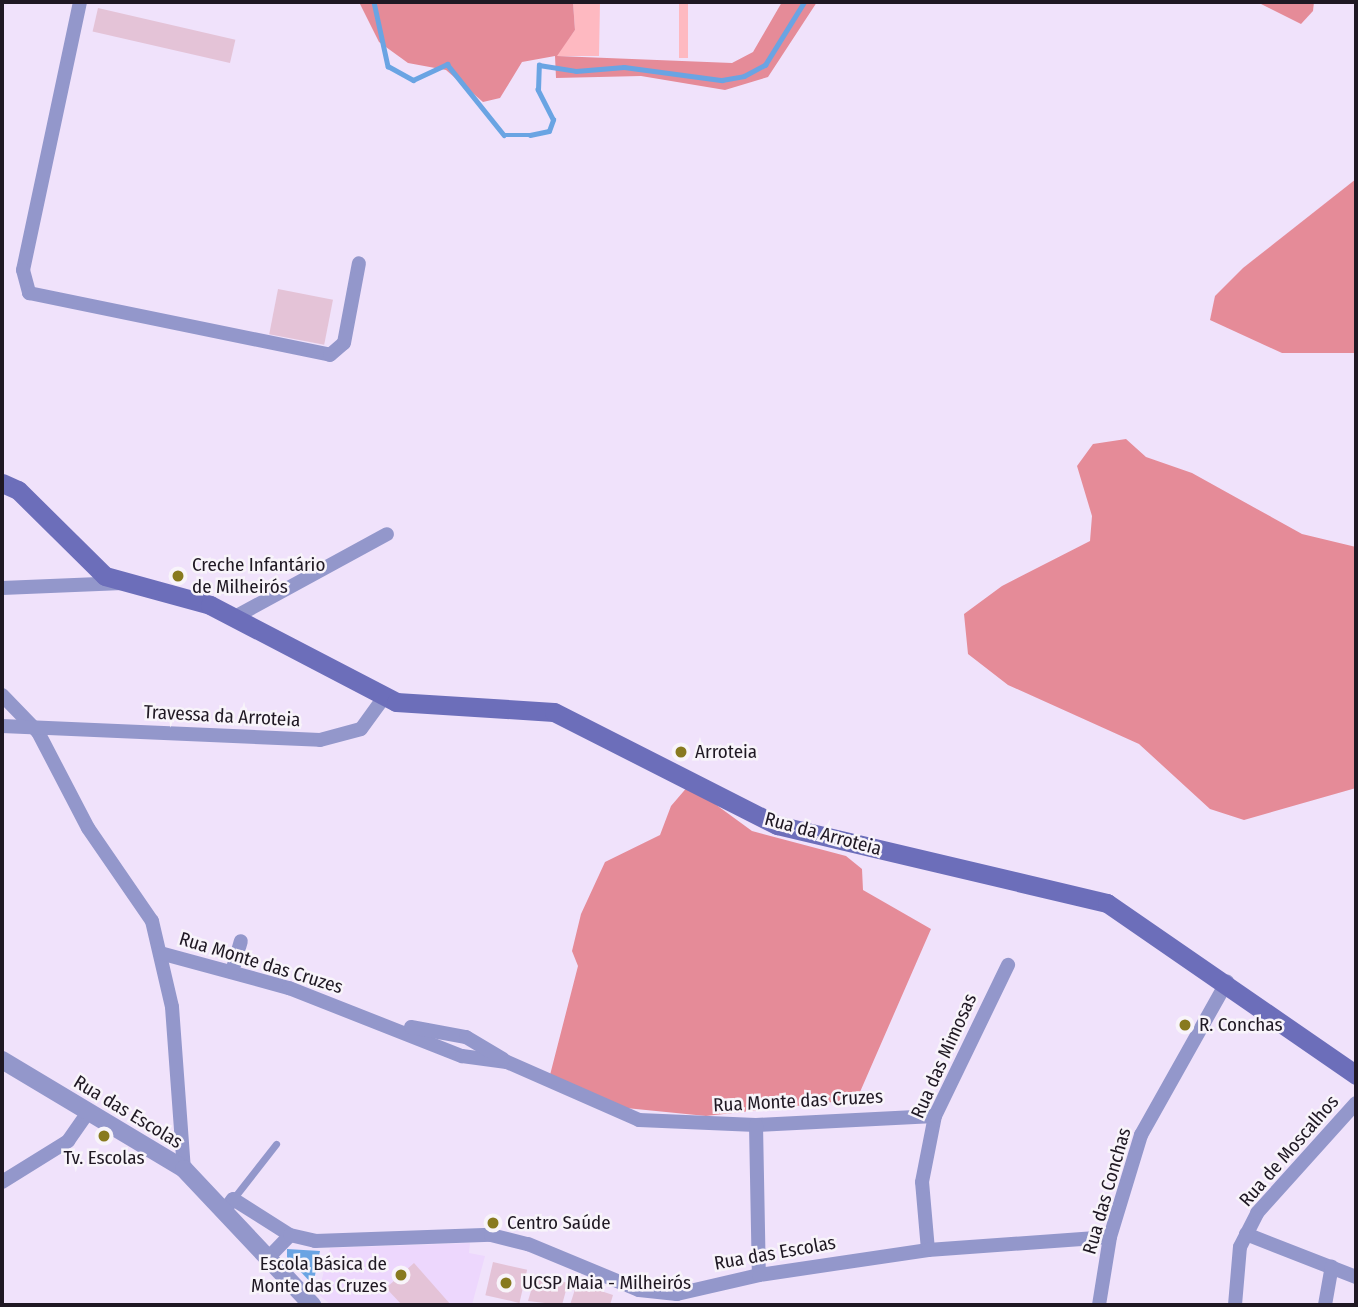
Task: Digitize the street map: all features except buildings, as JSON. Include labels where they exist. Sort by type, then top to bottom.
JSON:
[{"type":"main road","name":"Rua da Arroteia","points":[[2,483],[18,490],[98,571],[124,583],[235,617],[384,697],[430,706],[554,712],[777,825],[1107,902],[1227,982],[1356,1074]]},
{"type":"street","points":[[80,2],[23,271],[29,293],[330,355],[344,343],[359,263]]},
{"type":"street","points":[[235,617],[387,534]]},
{"type":"street","points":[[2,588],[124,583]]},
{"type":"street","name":"Rua Monte das Cruzes","points":[[2,695],[38,732],[88,828],[152,921],[160,953],[232,972],[388,1023],[462,1056],[507,1062],[639,1120],[756,1125],[936,1116]]},
{"type":"street","name":"Travessa da Arroteia","points":[[38,732],[320,740],[362,729],[384,697]]},
{"type":"street","points":[[2,726],[38,732]]},
{"type":"street","points":[[232,972],[242,941]]},
{"type":"street","points":[[160,953],[178,1057],[184,1169]]},
{"type":"street","name":"Rua das Mimosas","points":[[928,1250],[922,1182],[936,1116],[1008,965]]},
{"type":"street","name":"Rua das Conchas","points":[[1099,1305],[1110,1237],[1141,1135],[1227,982]]},
{"type":"street","name":"Rua das Escolas","points":[[2,1060],[184,1169],[230,1204],[290,1235],[315,1241],[491,1235],[647,1299],[759,1275],[928,1250],[1110,1237]]},
{"type":"street","name":"Rua de Moscalhos","points":[[1235,1305],[1246,1234],[1257,1213],[1356,1103]]},
{"type":"street","points":[[2,1182],[68,1141],[88,1112]]},
{"type":"street","points":[[756,1125],[759,1275]]},
{"type":"street","name":"Rua das Escolas","points":[[230,1204],[269,1257],[312,1305]]},
{"type":"street","points":[[1246,1234],[1356,1277]]},
{"type":"street","points":[[269,1257],[290,1235]]},
{"type":"street","points":[[1325,1305],[1332,1267]]},
{"type":"lane","points":[[230,1204],[276,1144]]},
{"type":"shaded area","points":[[359,2],[573,2],[575,30],[557,56],[732,63],[753,52],[782,2],[817,2],[768,77],[725,90],[641,76],[556,78],[555,56],[522,62],[500,98],[483,102],[446,70],[408,63],[379,42]]},
{"type":"shaded area","points":[[573,2],[600,2],[599,56],[556,56],[575,30]]},
{"type":"shaded area","points":[[679,2],[688,2],[688,58],[679,58]]},
{"type":"shaded area","points":[[1257,2],[1314,2],[1313,11],[1301,24]]},
{"type":"shaded area","points":[[1356,179],[1356,353],[1282,353],[1210,320],[1215,296],[1243,268]]},
{"type":"shaded area","points":[[1126,439],[1146,457],[1192,473],[1302,534],[1356,547],[1356,788],[1244,820],[1210,809],[1139,744],[1008,685],[968,654],[964,614],[1002,586],[1090,541],[1092,516],[1077,466],[1093,444]]},
{"type":"shaded area","points":[[689,785],[752,831],[846,856],[862,869],[863,890],[931,929],[860,1092],[842,1101],[706,1116],[606,1106],[550,1075],[578,966],[572,951],[581,914],[605,862],[660,835],[671,806]]},
{"type":"shaded area","name":"Escola Básica de Monte das Cruzes","points":[[470,1243],[469,1253],[485,1256],[472,1305],[331,1305],[318,1294],[330,1248]]},
{"type":"water","points":[[287,1249],[320,1251],[313,1285],[287,1257]]},
{"type":"waterway","points":[[374,2],[388,66],[413,80],[447,64],[504,135],[530,135],[549,131],[553,120],[538,90],[539,65],[576,71],[624,67],[722,80],[744,76],[765,65],[804,2]]},
{"type":"place","name":"Creche Infantário de Milheirós","points":[[178,576]]},
{"type":"place","name":"Arroteia","points":[[681,752]]},
{"type":"place","name":"R. Conchas","points":[[1185,1025]]},
{"type":"place","name":"Tv. Escolas","points":[[104,1136]]},
{"type":"place","name":"Centro Saúde","points":[[493,1223]]},
{"type":"place","name":"Escola Básica de Monte das Cruzes","points":[[401,1275]]},
{"type":"place","name":"UCSP Maia - Milheirós","points":[[506,1283]]}]
